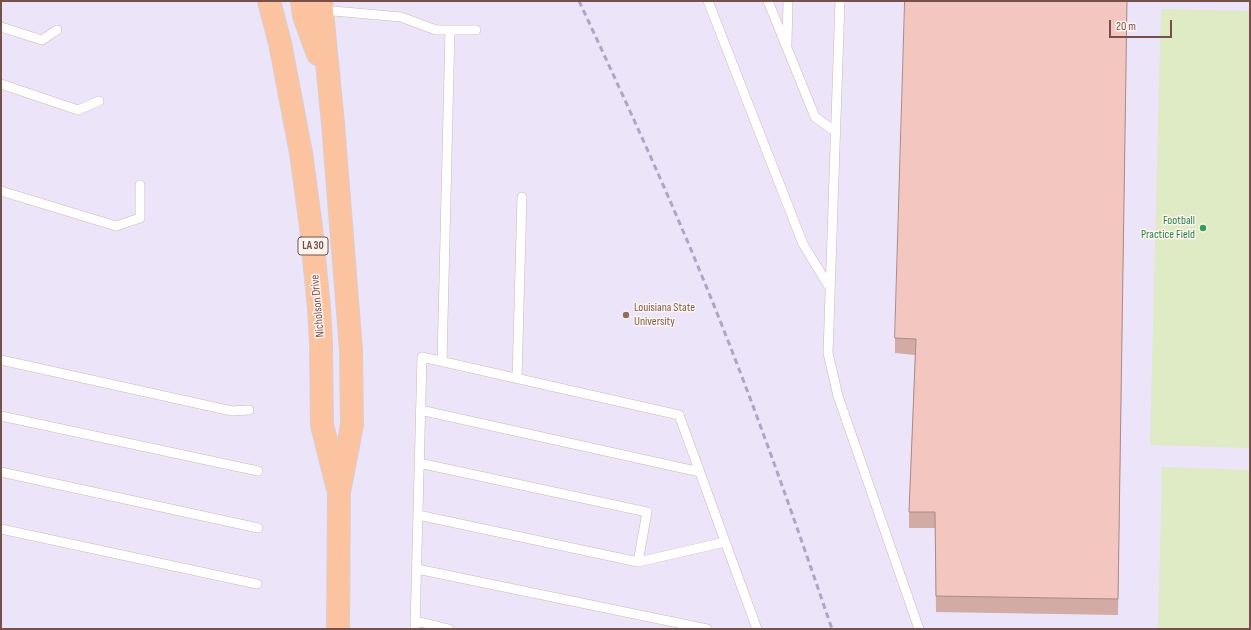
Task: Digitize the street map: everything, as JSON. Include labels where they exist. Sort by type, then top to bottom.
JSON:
[{"type":"main road","name":"Nicholson Drive","points":[[269,1],[280,43],[301,152],[311,227],[321,343],[322,425],[339,492]]},
{"type":"main road","points":[[302,1],[304,16],[329,88]]},
{"type":"main road","name":"Nicholson Drive","points":[[321,5],[351,350],[352,425],[339,492],[338,629]]},
{"type":"lane","points":[[708,1],[803,244],[830,288]]},
{"type":"lane","points":[[768,1],[815,117],[836,132]]},
{"type":"lane","points":[[787,48],[788,1]]},
{"type":"lane","points":[[840,1],[828,352],[838,396],[919,629]]},
{"type":"lane","points":[[321,5],[401,17],[436,30],[476,30]]},
{"type":"lane","points":[[1,27],[42,40],[57,30]]},
{"type":"lane","points":[[442,362],[450,30]]},
{"type":"lane","points":[[1,84],[78,110],[100,101]]},
{"type":"lane","points":[[1,190],[116,226],[140,218],[140,185]]},
{"type":"lane","points":[[517,379],[522,197]]},
{"type":"lane","points":[[449,629],[415,625],[422,357],[679,415],[757,629]]},
{"type":"lane","points":[[1,360],[232,411],[249,410]]},
{"type":"lane","points":[[420,410],[700,472]]},
{"type":"lane","points":[[1,416],[258,471]]},
{"type":"lane","points":[[419,463],[647,512],[638,562]]},
{"type":"lane","points":[[1,472],[258,528]]},
{"type":"lane","points":[[418,516],[638,562],[725,542]]},
{"type":"lane","points":[[1,529],[257,584]]},
{"type":"lane","points":[[417,569],[707,629]]},
{"type":"shaded area","name":"Louisiana State University","points":[[1,1],[1250,1],[1250,629],[1,629]]},
{"type":"green space","name":"Football Practice Field","points":[[1161,9],[1250,11],[1250,448],[1150,445]]},
{"type":"green space","points":[[1162,467],[1250,470],[1250,629],[1158,629]]},
{"type":"building","points":[[905,1],[1127,1],[1118,599],[936,596],[935,512],[909,512],[916,339],[895,338]]},
{"type":"railway","points":[[579,1],[659,175],[721,324],[771,454],[832,629]]},
{"type":"place","name":"Football Practice Field","points":[[1203,228]]},
{"type":"place","name":"Louisiana State University","points":[[626,315]]}]
